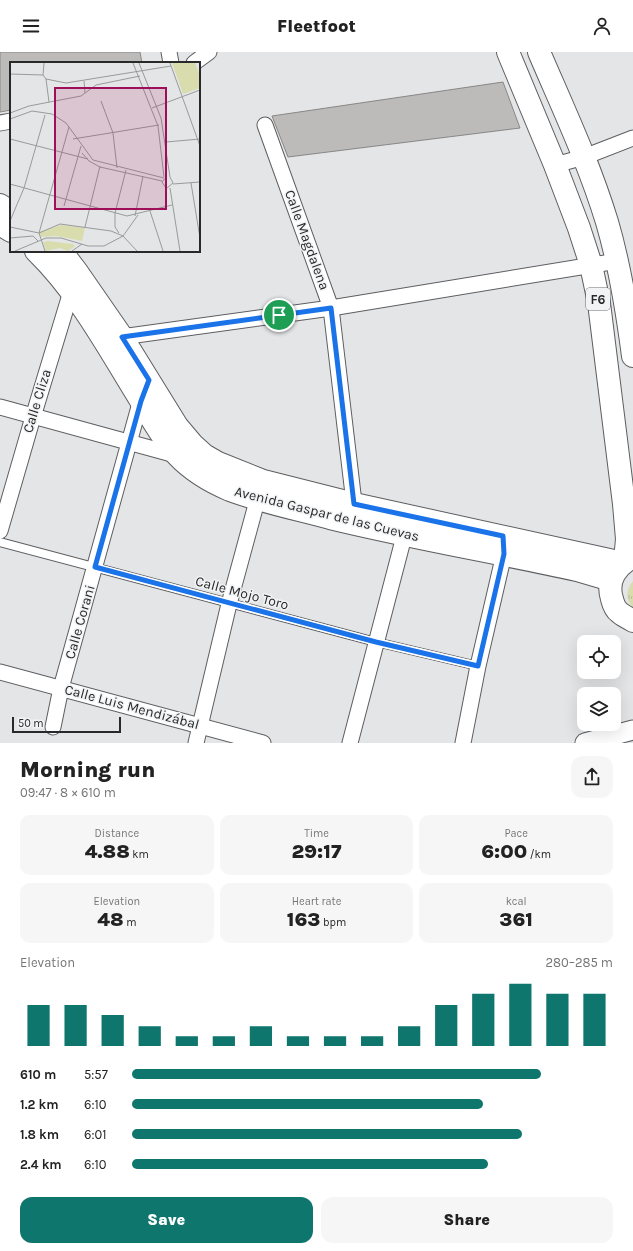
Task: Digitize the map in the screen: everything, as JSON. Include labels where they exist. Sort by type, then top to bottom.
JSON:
[{"type":"main road","name":"F6","points":[[508,52],[555,165],[579,228],[591,265],[599,303],[627,539],[623,565],[610,595],[613,604],[619,612],[633,621]]},
{"type":"main road","name":"F6","points":[[539,52],[584,156],[606,221],[627,307],[633,356]]},
{"type":"main road","points":[[0,205],[10,211]]},
{"type":"main road","points":[[0,224],[10,229]]},
{"type":"main road","name":"Avenida Gaspar de las Cuevas","points":[[37,252],[53,267],[74,281]]},
{"type":"main road","name":"Avenida Gaspar de las Cuevas","points":[[61,252],[74,281],[113,338],[149,380],[184,435],[204,455],[260,490]]},
{"type":"main road","name":"Avenida Gaspar de las Cuevas","points":[[113,338],[141,401],[161,434],[178,456],[192,468],[208,479],[228,489],[260,490],[355,514],[503,545],[623,565]]},
{"type":"street","points":[[169,52],[171,62]]},
{"type":"street","points":[[195,62],[209,52]]},
{"type":"street","points":[[0,123],[10,121]]},
{"type":"street","name":"Calle Magdalena","points":[[265,126],[331,308],[355,514]]},
{"type":"street","points":[[555,165],[633,138]]},
{"type":"street","points":[[113,338],[331,308],[617,261]]},
{"type":"street","name":"Calle Cliza","points":[[0,531],[74,281]]},
{"type":"street","name":"Calle Corani","points":[[53,727],[61,688],[141,401],[149,380]]},
{"type":"street","points":[[0,407],[178,456],[218,463]]},
{"type":"street","points":[[196,743],[229,604],[260,490]]},
{"type":"street","points":[[350,743],[407,525]]},
{"type":"street","points":[[463,743],[503,545]]},
{"type":"street","name":"Calle Luis Mendizábal","points":[[0,672],[263,743]]},
{"type":"street","points":[[585,743],[633,730]]},
{"type":"lane","name":"Calle Mojo Toro","points":[[0,542],[229,604],[376,642],[478,666]]},
{"type":"green space","points":[[633,581],[633,608],[630,605],[627,594]]},
{"type":"building","points":[[0,52],[140,52],[142,62],[10,62],[10,110],[0,112]]},
{"type":"building","points":[[503,82],[520,128],[288,157],[272,116]]},
{"type":"route","points":[[331,308],[354,504],[503,536],[504,554],[478,666],[376,642],[95,567],[141,401],[149,380],[122,337],[279,315],[331,308]]}]
